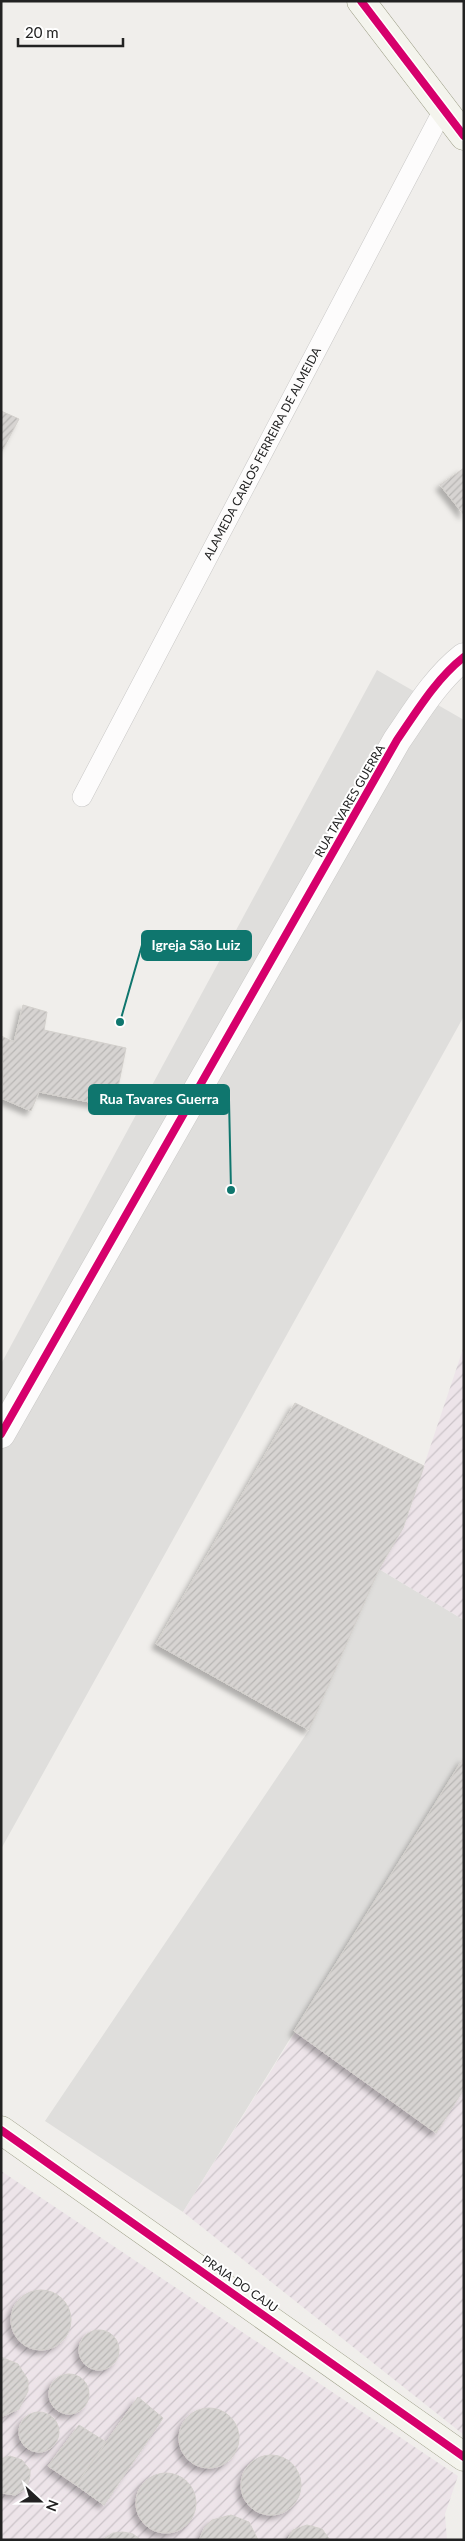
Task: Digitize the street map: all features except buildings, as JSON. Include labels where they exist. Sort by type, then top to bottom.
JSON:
[{"type":"street","points":[[361,1],[464,136]]},
{"type":"street","name":"RUA TAVARES GUERRA","points":[[1,1434],[397,740],[428,696],[453,666],[464,657]]},
{"type":"street","name":"PRAIA DO CAJU","points":[[1,2130],[464,2457]]},
{"type":"lane","name":"ALAMEDA CARLOS FERREIRA DE ALMEIDA","points":[[82,797],[200,578],[443,110]]},
{"type":"shaded area","points":[[377,670],[464,720],[464,1016],[1,1849],[1,1364]]},
{"type":"shaded area","points":[[464,1346],[464,1620],[379,1569],[403,1528]]},
{"type":"shaded area","points":[[379,1569],[464,1620],[464,1757],[183,2212],[45,2121],[309,1730]]},
{"type":"shaded area","points":[[464,1762],[464,2435],[183,2212]]},
{"type":"shaded area","points":[[1,2171],[458,2476],[445,2514],[447,2540],[1,2540]]},
{"type":"cycle path","points":[[361,1],[464,136]]},
{"type":"cycle path","points":[[1,1434],[397,740],[436,685],[464,657]]},
{"type":"cycle path","points":[[1,2130],[464,2457]]},
{"type":"place","name":"Igreja São Luiz","points":[[120,1022]]},
{"type":"place","name":"Rua Tavares Guerra","points":[[231,1190]]}]
